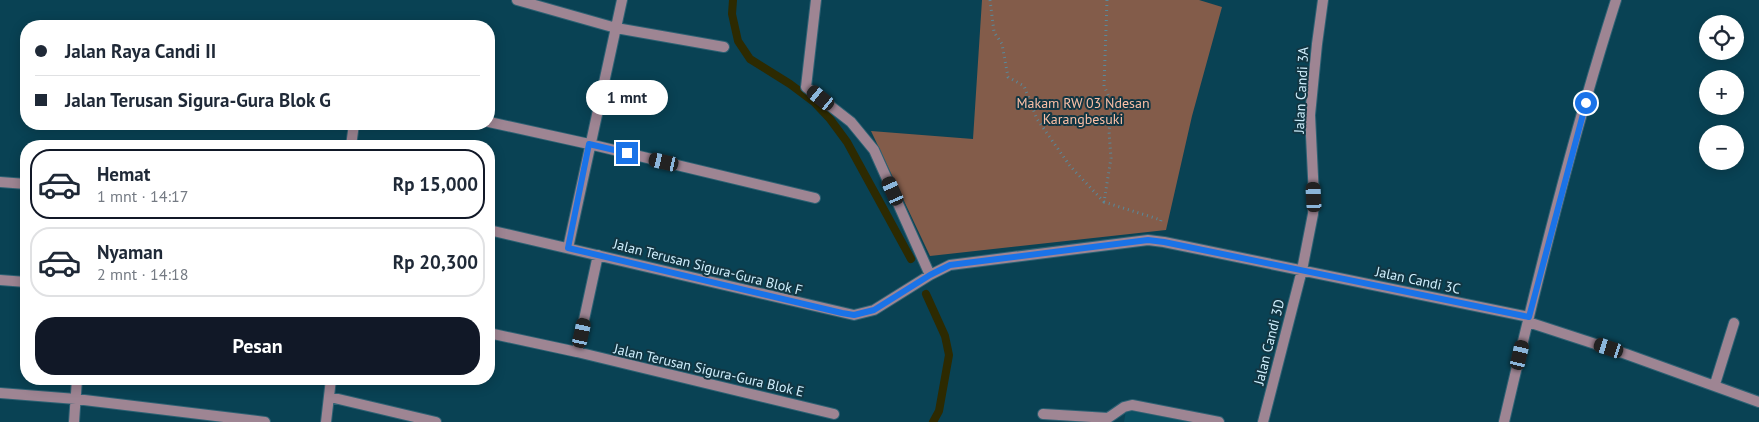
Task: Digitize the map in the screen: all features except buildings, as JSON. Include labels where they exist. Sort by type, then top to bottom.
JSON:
[{"type":"street","points":[[517,0],[616,28],[724,47]]},
{"type":"street","points":[[568,248],[589,144],[622,0]]},
{"type":"street","points":[[816,0],[806,86],[851,122],[874,150],[930,275]]},
{"type":"street","name":"Jalan Candi 3A","points":[[1302,270],[1313,214],[1314,197],[1310,115],[1323,0]]},
{"type":"street","points":[[1504,422],[1528,319],[1570,158],[1616,0]]},
{"type":"street","points":[[495,123],[815,198]]},
{"type":"street","points":[[0,182],[20,184]]},
{"type":"street","name":"Jalan Terusan Sigura-Gura Blok F","points":[[495,231],[830,311],[854,315],[874,310],[930,275],[950,265],[1148,240],[1157,242]]},
{"type":"street","name":"Jalan Candi 3C","points":[[1157,242],[1302,270],[1528,319],[1715,384],[1759,402]]},
{"type":"street","points":[[577,352],[598,255]]},
{"type":"street","name":"Jalan Candi 3D","points":[[1263,422],[1302,270]]},
{"type":"street","points":[[0,280],[20,282]]},
{"type":"street","points":[[1715,384],[1734,323]]},
{"type":"street","name":"Jalan Terusan Sigura-Gura Blok E","points":[[495,334],[577,352],[834,414]]},
{"type":"street","points":[[74,422],[77,385]]},
{"type":"street","points":[[326,422],[331,385]]},
{"type":"street","points":[[0,393],[76,399],[266,422]]},
{"type":"street","points":[[330,397],[436,422]]},
{"type":"street","points":[[1043,414],[1079,419],[1108,418],[1124,407],[1132,405],[1219,422]]},
{"type":"path","points":[[990,0],[994,32],[1002,44],[1008,77],[1024,86],[1037,119],[1070,166],[1104,202],[1161,220],[1157,242]]},
{"type":"path","points":[[1104,202],[1111,158],[1109,131],[1113,104],[1104,86],[1107,0]]},
{"type":"shaded area","points":[[1126,410],[1190,422],[1124,422]]},
{"type":"green space","name":"Makam RW 03 Ndesan Karangbesuki","points":[[982,0],[1199,0],[1222,7],[1192,116],[1166,230],[930,256],[871,131],[973,139]]},
{"type":"waterway","points":[[733,0],[732,14],[738,41],[750,59],[790,84],[814,102],[830,119],[847,142],[911,259]]},
{"type":"waterway","points":[[926,294],[945,336],[949,355],[939,411],[933,422]]},
{"type":"route","points":[[627,153],[589,144],[568,248],[830,311],[854,315],[874,310],[930,275],[950,265],[1148,240],[1529,317],[1586,103]]}]
